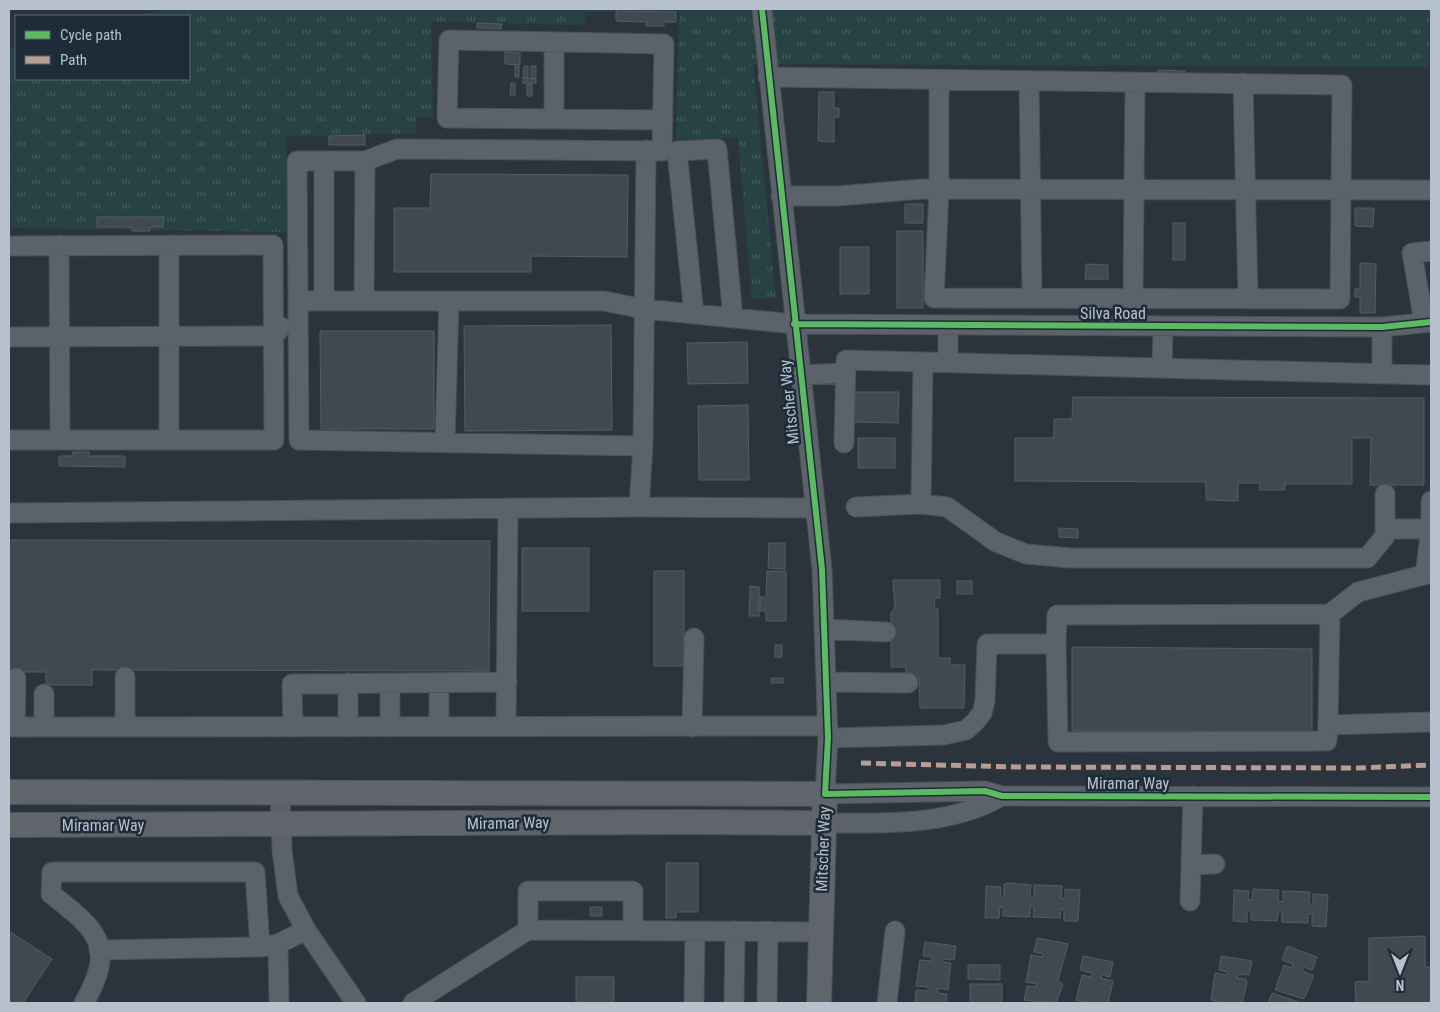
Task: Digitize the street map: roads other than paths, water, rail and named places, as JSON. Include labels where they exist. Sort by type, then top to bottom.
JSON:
[{"type":"main road","name":"Miramar Way","points":[[9,792],[825,794]]},
{"type":"main road","name":"Mitscher Way","points":[[819,1003],[825,794]]},
{"type":"main road","name":"Miramar Way","points":[[9,825],[823,823]]},
{"type":"street","name":"Mitscher Way","points":[[762,9],[794,324],[822,569],[828,732],[825,794]]},
{"type":"street","points":[[639,507],[643,446],[644,309],[662,151],[663,120],[664,44],[449,40],[447,118],[663,120]]},
{"type":"street","points":[[554,42],[554,119]]},
{"type":"street","points":[[768,77],[1342,85],[1340,299],[934,298],[939,190],[939,80]]},
{"type":"street","points":[[1029,81],[1032,298]]},
{"type":"street","points":[[1134,298],[1135,82]]},
{"type":"street","points":[[1243,84],[1248,298]]},
{"type":"street","points":[[643,446],[299,440],[297,161],[364,161],[397,149],[662,151],[717,149],[733,318]]},
{"type":"street","points":[[662,151],[694,314]]},
{"type":"street","points":[[324,161],[324,301]]},
{"type":"street","points":[[364,161],[364,301]]},
{"type":"street","points":[[781,196],[837,196],[939,190],[1431,190]]},
{"type":"street","points":[[169,245],[169,440]]},
{"type":"street","points":[[9,246],[273,245],[274,336],[274,440],[9,440]]},
{"type":"street","points":[[59,246],[60,440]]},
{"type":"street","points":[[1428,322],[1412,253],[1431,251]]},
{"type":"street","name":"Silva Road","points":[[298,309],[324,301],[604,301],[644,309],[794,324],[1382,327],[1428,322]]},
{"type":"street","points":[[445,442],[449,301]]},
{"type":"street","points":[[274,336],[298,309]]},
{"type":"street","points":[[948,326],[948,362]]},
{"type":"street","points":[[1162,368],[1163,326]]},
{"type":"street","points":[[1382,327],[1382,374]]},
{"type":"street","points":[[9,337],[274,336]]},
{"type":"street","points":[[844,443],[846,360],[1431,375]]},
{"type":"street","points":[[921,504],[923,362]]},
{"type":"street","points":[[800,375],[846,372]]},
{"type":"street","points":[[856,507],[921,504],[947,507],[996,542],[1026,554],[1071,558],[1367,558],[1385,536],[1385,494]]},
{"type":"street","points":[[1330,614],[1327,741],[1058,742],[1057,615],[1330,614],[1358,592],[1428,574],[1431,501]]},
{"type":"street","points":[[9,513],[639,507],[814,508]]},
{"type":"street","points":[[506,727],[508,508]]},
{"type":"street","points":[[1385,529],[1431,529]]},
{"type":"street","points":[[824,629],[886,632]]},
{"type":"street","points":[[692,727],[694,638]]},
{"type":"street","points":[[16,678],[12,727],[692,727],[944,735],[966,730],[979,718],[985,702],[987,644],[1056,644]]},
{"type":"street","points":[[125,677],[125,727]]},
{"type":"street","points":[[293,727],[292,684],[506,682]]},
{"type":"street","points":[[826,682],[908,683]]},
{"type":"street","points":[[348,683],[348,727]]},
{"type":"street","points":[[390,683],[390,727]]},
{"type":"street","points":[[439,683],[439,727]]},
{"type":"street","points":[[44,694],[44,727]]},
{"type":"street","points":[[1328,725],[1431,722]]},
{"type":"street","name":"Miramar Way","points":[[825,794],[985,791],[1002,796],[1431,797]]},
{"type":"street","points":[[280,792],[280,825],[288,896],[306,930],[356,1003]]},
{"type":"street","name":"Miramar Way","points":[[823,823],[916,823],[986,805],[1002,796]]},
{"type":"street","points":[[1190,901],[1193,796]]},
{"type":"street","points":[[1191,865],[1216,864]]},
{"type":"street","points":[[84,1003],[99,976],[100,950],[98,938],[86,922],[51,894],[52,872],[255,872],[260,947]]},
{"type":"street","points":[[528,930],[528,891],[633,891],[633,930]]},
{"type":"street","points":[[100,950],[260,947],[278,944],[306,930]]},
{"type":"street","points":[[413,1003],[528,930],[820,932]]},
{"type":"street","points":[[694,1003],[695,931]]},
{"type":"street","points":[[734,1003],[735,931]]},
{"type":"street","points":[[887,1003],[896,931]]},
{"type":"street","points":[[767,1003],[768,932]]},
{"type":"street","points":[[278,944],[279,1003]]}]
